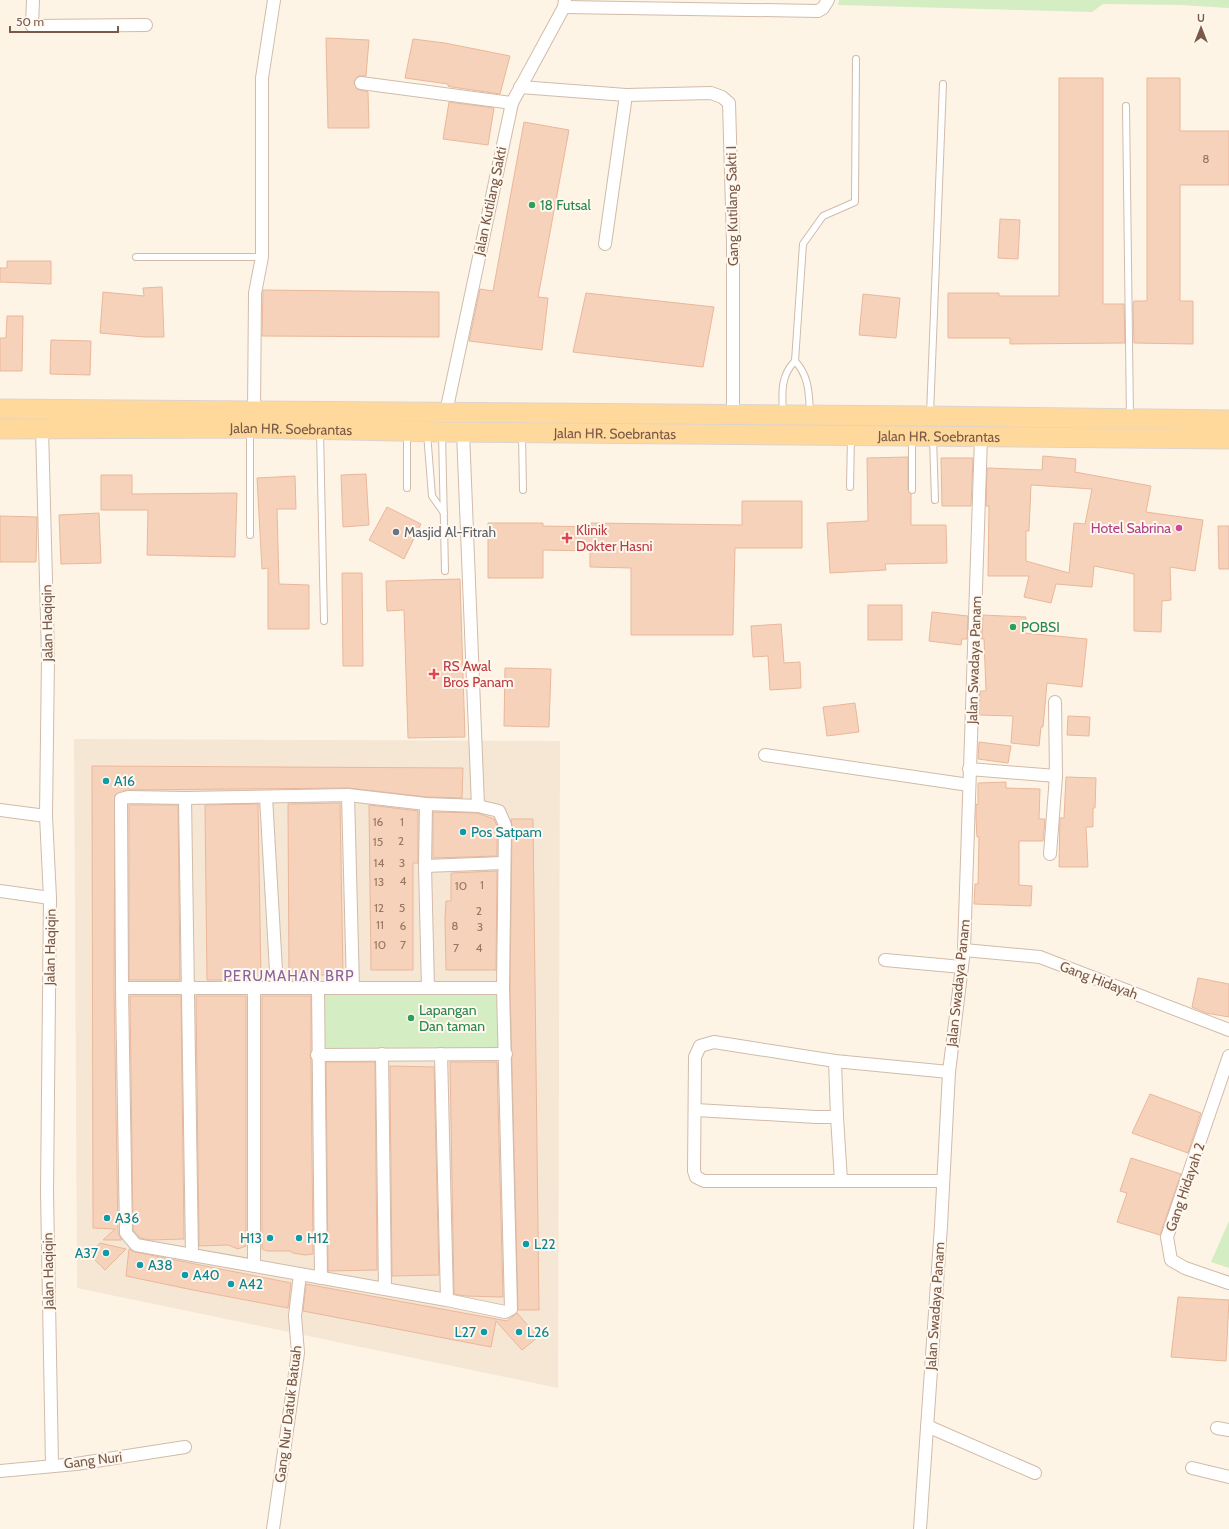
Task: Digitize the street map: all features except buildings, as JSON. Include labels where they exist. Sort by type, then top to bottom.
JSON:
[{"type":"main road","name":"Jalan HR. Soebrantas","points":[[0,409],[252,420],[320,429],[463,432],[1229,439]]},
{"type":"main road","name":"Jalan HR. Soebrantas","points":[[0,429],[42,429],[446,412],[1229,420]]},
{"type":"main road","points":[[600,414],[600,433]]},
{"type":"street","points":[[33,0],[32,26],[146,25]]},
{"type":"street","points":[[252,420],[255,293],[262,257],[262,78],[274,0]]},
{"type":"street","points":[[564,3],[818,11],[823,8],[828,0]]},
{"type":"street","name":"Jalan Kutilang Sakti","points":[[446,412],[512,103],[564,3]]},
{"type":"street","points":[[361,83],[512,103]]},
{"type":"street","name":"Gang Kutilang Sakti I","points":[[520,87],[626,95],[711,93],[722,97],[729,104],[733,243],[733,415]]},
{"type":"street","points":[[605,244],[626,95]]},
{"type":"street","name":"Jalan Haqiqin","points":[[42,429],[48,657],[46,816],[50,898],[47,1192],[52,1466]]},
{"type":"street","points":[[463,432],[478,806]]},
{"type":"street","name":"Jalan Swadaya Panam","points":[[920,1529],[943,1182],[948,1072],[964,950],[969,768],[976,626],[981,437]]},
{"type":"street","points":[[1050,854],[1056,776],[1055,702]]},
{"type":"street","points":[[765,755],[969,785]]},
{"type":"street","points":[[969,768],[1056,776]]},
{"type":"street","points":[[348,795],[354,988]]},
{"type":"street","points":[[348,795],[426,804],[478,806],[499,811],[505,825],[503,988],[506,1054],[511,1309],[505,1312],[447,1300],[136,1245],[126,1233],[121,799],[128,797],[185,798],[348,795]]},
{"type":"street","points":[[266,797],[277,988]]},
{"type":"street","points":[[185,798],[192,1255]]},
{"type":"street","points":[[426,804],[425,866],[428,988]]},
{"type":"street","points":[[0,810],[46,816]]},
{"type":"street","points":[[425,866],[504,863]]},
{"type":"street","points":[[0,891],[50,898]]},
{"type":"street","name":"Gang Hidayah","points":[[964,950],[1040,957],[1229,1030]]},
{"type":"street","points":[[885,960],[962,967]]},
{"type":"street","points":[[254,987],[254,1266]]},
{"type":"street","points":[[122,988],[503,988]]},
{"type":"street","points":[[318,988],[317,1055],[321,1278]]},
{"type":"street","points":[[943,1182],[704,1182],[696,1177],[694,1171],[696,1110],[695,1057],[700,1046],[714,1042],[835,1061],[948,1072]]},
{"type":"street","points":[[382,1054],[385,1290]]},
{"type":"street","points":[[441,1054],[447,1300]]},
{"type":"street","points":[[317,1055],[506,1054]]},
{"type":"street","name":"Gang Hidayah 2","points":[[1229,1056],[1167,1237],[1171,1260],[1185,1268],[1229,1282]]},
{"type":"street","points":[[835,1061],[841,1181]]},
{"type":"street","points":[[696,1110],[816,1118],[837,1117]]},
{"type":"street","name":"Gang Nur Datuk Batuah","points":[[273,1529],[298,1353],[295,1316],[300,1274]]},
{"type":"street","points":[[927,1426],[1035,1473]]},
{"type":"street","name":"Gang Nuri","points":[[0,1471],[76,1464],[185,1447]]},
{"type":"street","points":[[1192,1468],[1229,1477]]},
{"type":"lane","points":[[783,415],[782,392],[786,369],[795,361],[803,244],[823,216],[855,202],[856,60]]},
{"type":"lane","points":[[930,416],[943,84]]},
{"type":"lane","points":[[1126,106],[1130,419]]},
{"type":"lane","points":[[136,257],[262,257]]},
{"type":"lane","points":[[795,361],[803,370],[809,391],[810,415]]},
{"type":"lane","points":[[250,535],[252,420]]},
{"type":"lane","points":[[320,429],[324,621]]},
{"type":"lane","points":[[407,430],[407,488]]},
{"type":"lane","points":[[434,431],[444,513],[445,571]]},
{"type":"lane","points":[[434,431],[432,496],[444,513]]},
{"type":"lane","points":[[522,432],[522,490]]},
{"type":"lane","points":[[850,487],[851,435]]},
{"type":"lane","points":[[912,436],[912,490]]},
{"type":"lane","points":[[932,436],[935,500]]},
{"type":"shaded area","name":"PERUMAHAN BRP","points":[[74,739],[560,741],[558,1388],[77,1288]]},
{"type":"green space","points":[[839,0],[1229,0],[1229,8],[1181,5],[1103,4],[1092,12],[838,5]]},
{"type":"green space","name":"Lapangan Dan taman","points":[[318,988],[503,988],[506,1054],[317,1055]]},
{"type":"green space","points":[[1229,1221],[1229,1268],[1211,1262]]},
{"type":"place","name":"18 Futsal","points":[[532,205]]},
{"type":"place","name":"Hotel Sabrina","points":[[1179,528]]},
{"type":"place","name":"Masjid Al-Fitrah","points":[[396,532]]},
{"type":"place","name":"Klinik Dokter Hasni","points":[[567,538]]},
{"type":"place","name":"POBSI","points":[[1013,627]]},
{"type":"place","name":"RS Awal Bros Panam","points":[[434,674]]},
{"type":"place","name":"A16","points":[[106,781]]},
{"type":"place","name":"Pos Satpam","points":[[463,832]]},
{"type":"place","name":"Lapangan Dan taman","points":[[411,1018]]},
{"type":"place","name":"A36","points":[[107,1218]]},
{"type":"place","name":"H13","points":[[270,1238]]},
{"type":"place","name":"H12","points":[[299,1238]]},
{"type":"place","name":"L22","points":[[526,1244]]},
{"type":"place","name":"A37","points":[[106,1253]]},
{"type":"place","name":"A38","points":[[140,1265]]},
{"type":"place","name":"A40","points":[[185,1275]]},
{"type":"place","name":"A42","points":[[231,1284]]},
{"type":"place","name":"L27","points":[[484,1332]]},
{"type":"place","name":"L26","points":[[519,1332]]},
{"type":"district","name":"PERUMAHAN BRP","points":[[289,976]]}]
